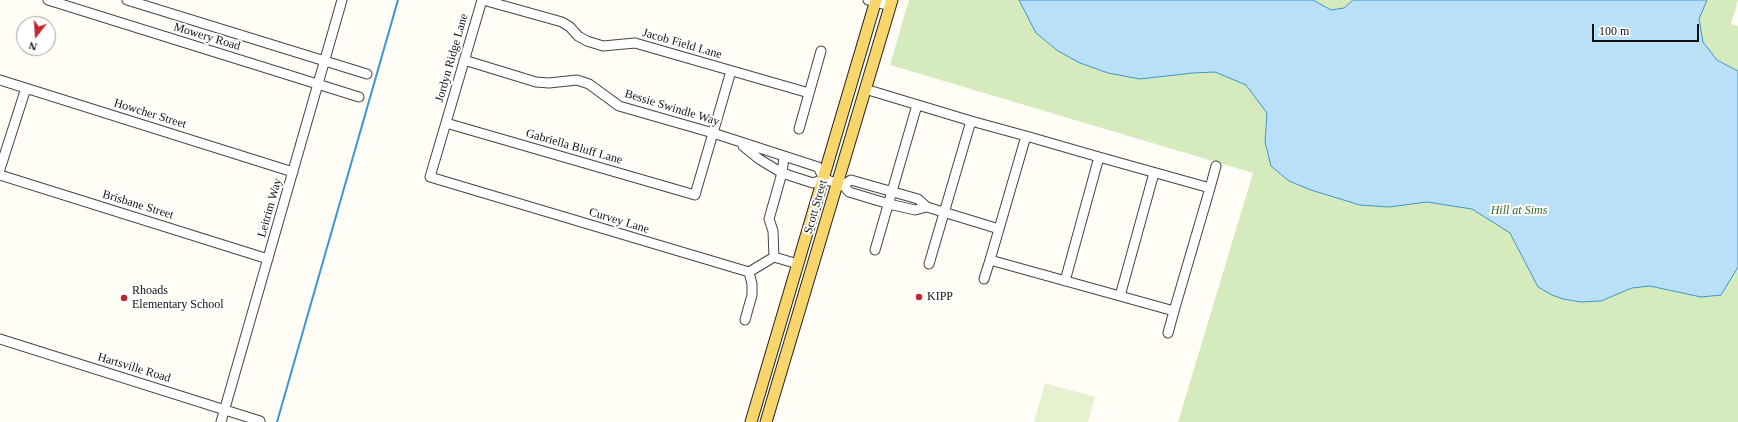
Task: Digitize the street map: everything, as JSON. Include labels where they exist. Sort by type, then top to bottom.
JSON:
[{"type":"main road","name":"Scott Street","points":[[751,422],[824,179],[873,1]]},
{"type":"main road","name":"Scott Street","points":[[766,422],[791,336],[840,184],[865,89],[891,3]]},
{"type":"main road","points":[[778,331],[791,336]]},
{"type":"street","name":"Mowery Road","points":[[48,0],[359,97]]},
{"type":"street","name":"Mowery Road","points":[[127,0],[366,74]]},
{"type":"street","name":"Leitrim Way","points":[[222,422],[342,0]]},
{"type":"street","name":"Jordyn Ridge Lane","points":[[430,178],[482,0]]},
{"type":"street","name":"Jacob Field Lane","points":[[482,0],[562,22],[570,27],[578,36],[587,41],[603,46],[635,43],[809,93]]},
{"type":"street","points":[[873,1],[891,3]]},
{"type":"street","points":[[799,128],[821,52]]},
{"type":"street","name":"Bessie Swindle Way","points":[[464,60],[536,82],[548,83],[577,80],[589,84],[619,106],[713,133],[818,167],[824,179]]},
{"type":"street","points":[[713,133],[731,71]]},
{"type":"street","name":"Howcher Street","points":[[0,80],[293,172]]},
{"type":"street","points":[[0,169],[26,88]]},
{"type":"street","points":[[865,89],[971,121],[1210,188]]},
{"type":"street","points":[[875,250],[917,105]]},
{"type":"street","points":[[929,264],[971,121]]},
{"type":"street","name":"Gabriella Bluff Lane","points":[[446,123],[695,195],[713,133]]},
{"type":"street","points":[[984,279],[1026,136]]},
{"type":"street","name":"Bessie Swindle Way","points":[[739,142],[759,160],[782,173],[813,183],[824,179],[840,184]]},
{"type":"street","points":[[774,257],[773,231],[769,219],[782,173],[784,157]]},
{"type":"street","points":[[1065,281],[1099,157]]},
{"type":"street","points":[[1168,334],[1216,166]]},
{"type":"street","points":[[1120,296],[1154,173]]},
{"type":"street","name":"Brisbane Street","points":[[0,175],[268,259]]},
{"type":"street","name":"Curvey Lane","points":[[430,178],[749,272]]},
{"type":"street","points":[[927,207],[915,210],[889,204],[849,192],[840,184],[851,180],[892,191],[918,199],[927,207],[999,229]]},
{"type":"street","points":[[869,198],[872,186]]},
{"type":"street","points":[[745,320],[752,295],[752,284],[749,272],[774,257],[798,264]]},
{"type":"street","points":[[990,260],[1174,311]]},
{"type":"street","name":"Hartsville Road","points":[[0,339],[260,421]]},
{"type":"green space","name":"Hill at Sims","points":[[909,0],[1738,0],[1731,24],[1738,26],[1738,422],[1178,422],[1253,173],[890,65]]},
{"type":"green space","points":[[1045,383],[1095,397],[1088,422],[1034,422]]},
{"type":"water","points":[[1019,0],[1313,0],[1331,10],[1344,8],[1353,0],[1707,0],[1699,19],[1703,42],[1717,60],[1738,71],[1738,267],[1721,295],[1701,297],[1650,286],[1632,288],[1601,301],[1581,302],[1563,299],[1552,295],[1538,287],[1510,233],[1472,209],[1427,202],[1389,207],[1360,205],[1311,190],[1289,181],[1271,166],[1265,142],[1267,113],[1246,85],[1215,72],[1140,79],[1108,73],[1080,63],[1058,51],[1036,33]]},
{"type":"waterway","points":[[277,422],[398,0]]},
{"type":"place","name":"KIPP","points":[[919,297]]},
{"type":"place","name":"Rhoads Elementary School","points":[[124,298]]}]
